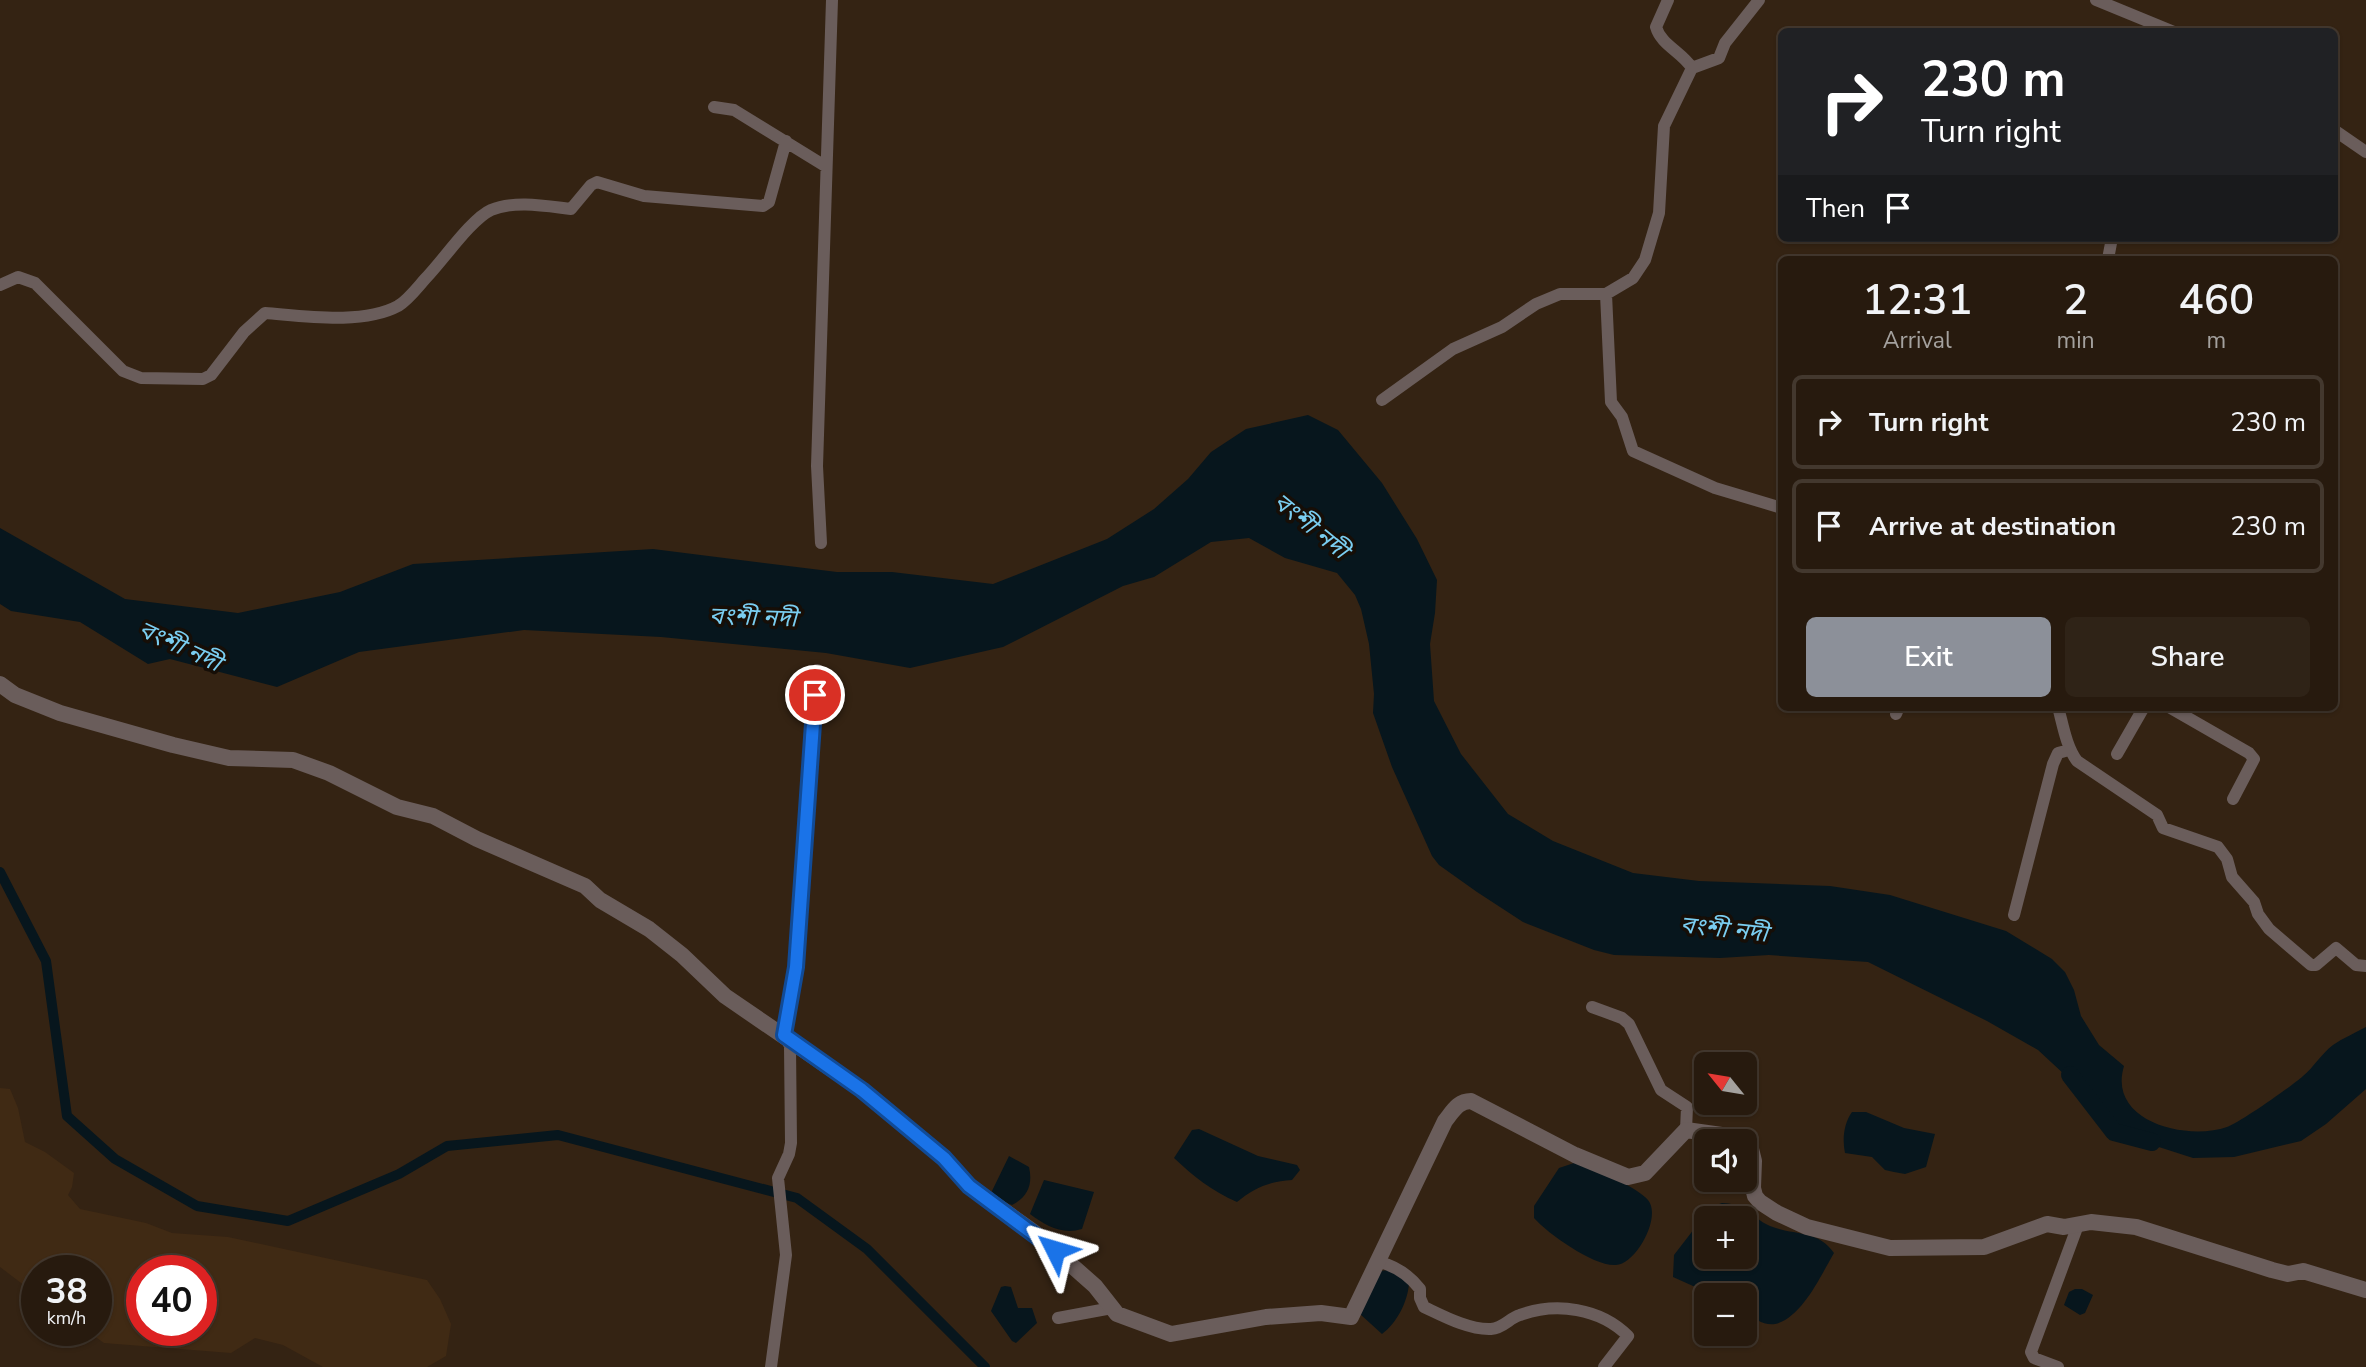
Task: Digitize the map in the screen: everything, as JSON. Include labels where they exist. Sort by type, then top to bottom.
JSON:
[{"type":"street","points":[[821,542],[817,466],[832,0]]},
{"type":"street","points":[[1668,0],[1656,27],[1658,34],[1686,58],[1692,68]]},
{"type":"street","points":[[1382,400],[1453,349],[1502,327],[1536,304],[1560,293],[1606,293],[1633,278],[1645,260],[1659,213],[1664,127],[1692,68],[1718,58],[1725,43],[1759,0]]},
{"type":"street","points":[[2096,0],[2166,28]]},
{"type":"street","points":[[714,107],[734,110],[825,166]]},
{"type":"street","points":[[2338,133],[2366,152]]},
{"type":"street","points":[[0,285],[18,277],[35,283],[123,370],[141,378],[202,379],[211,375],[244,332],[265,313],[325,317],[376,314],[399,305],[489,210],[512,205],[571,209],[591,185],[597,182],[644,196],[763,206],[768,202],[786,141]]},
{"type":"street","points":[[1606,293],[1611,402],[1622,416],[1633,451],[1715,488],[1778,507]]},
{"type":"street","points":[[771,1367],[786,1255],[777,1186],[791,1143],[790,1046],[784,1035],[796,967],[817,670]]},
{"type":"street","points":[[0,684],[15,695],[60,713],[173,745],[229,758],[293,760],[329,773],[397,807],[433,816],[477,839],[585,886],[600,900],[649,929],[682,955],[725,996],[862,1090],[944,1158],[969,1186],[1035,1233],[1095,1286],[1117,1314],[1171,1334],[1266,1317],[1321,1312],[1351,1317],[1445,1121],[1464,1101],[1471,1101],[1574,1155],[1628,1177],[1645,1173],[1686,1130],[1687,1107],[1661,1090],[1629,1024],[1622,1018],[1592,1007]]},
{"type":"street","points":[[2059,711],[2069,750],[2077,761],[2157,815],[2163,828],[2218,847],[2227,859],[2232,877],[2254,902],[2258,914],[2269,929],[2311,965],[2316,965],[2336,948],[2356,965],[2366,966]]},
{"type":"street","points":[[2118,754],[2142,711]]},
{"type":"street","points":[[2176,711],[2249,753],[2254,759],[2233,799]]},
{"type":"street","points":[[2014,915],[2053,764],[2058,753],[2069,750]]},
{"type":"street","points":[[1686,1130],[1743,1138],[1750,1145],[1754,1161],[1755,1196],[1777,1213],[1807,1227],[1890,1248],[1984,1247],[2047,1224],[2064,1227],[2091,1222],[2136,1227],[2272,1270],[2288,1274],[2303,1271],[2366,1290]]},
{"type":"street","points":[[2058,1367],[2034,1358],[2031,1352],[2078,1225]]},
{"type":"street","points":[[1379,1262],[1390,1265],[1413,1279],[1420,1289],[1424,1307],[1448,1318],[1487,1329],[1500,1328],[1520,1315],[1550,1309],[1574,1308],[1589,1313],[1628,1336],[1604,1367]]},
{"type":"street","points":[[1058,1318],[1112,1308]]},
{"type":"shaded area","points":[[0,1088],[10,1089],[18,1108],[25,1142],[45,1152],[74,1173],[68,1195],[80,1209],[146,1223],[172,1233],[228,1237],[427,1280],[440,1299],[451,1324],[446,1356],[427,1367],[323,1367],[283,1345],[255,1338],[231,1353],[142,1346],[217,1346],[217,1255],[126,1255],[126,1345],[112,1344],[112,1255],[21,1255],[21,1283],[0,1267]]},
{"type":"water","points":[[1308,415],[1338,430],[1382,483],[1417,539],[1437,580],[1430,644],[1434,701],[1461,754],[1508,814],[1553,841],[1633,873],[1699,881],[1830,886],[1890,895],[2006,931],[2052,959],[2065,972],[2074,990],[2081,1016],[2099,1045],[2124,1066],[2122,1085],[2127,1101],[2139,1114],[2172,1129],[2210,1131],[2233,1124],[2297,1081],[2333,1045],[2366,1027],[2366,1089],[2326,1124],[2301,1141],[2234,1157],[2193,1158],[2134,1139],[2038,1050],[1987,1021],[1868,962],[1769,955],[1720,958],[1614,955],[1594,950],[1523,922],[1439,865],[1432,856],[1392,767],[1373,713],[1369,644],[1355,595],[1337,573],[1285,558],[1249,538],[1211,542],[1154,577],[1123,586],[1003,647],[910,668],[826,653],[661,637],[524,630],[359,652],[277,687],[170,659],[148,664],[80,622],[11,611],[0,604],[0,528],[125,599],[238,613],[340,592],[413,564],[653,549],[837,572],[892,572],[993,584],[1107,539],[1154,509],[1188,479],[1211,452],[1246,429]]},
{"type":"water","points":[[1852,1112],[1866,1112],[1904,1128],[1935,1134],[1926,1167],[1905,1174],[1885,1170],[1872,1157],[1845,1153],[1844,1131]]},
{"type":"water","points":[[1199,1129],[1258,1156],[1297,1165],[1300,1170],[1292,1180],[1263,1186],[1237,1202],[1203,1183],[1174,1158],[1192,1130]]},
{"type":"water","points":[[1009,1156],[1029,1167],[1030,1173],[1030,1184],[1025,1194],[1012,1205],[995,1198],[992,1191]]},
{"type":"water","points":[[1577,1162],[1625,1184],[1648,1200],[1652,1217],[1649,1228],[1639,1248],[1624,1263],[1616,1265],[1596,1261],[1561,1240],[1534,1218],[1534,1206],[1559,1168]]},
{"type":"water","points":[[1044,1180],[1094,1192],[1082,1229],[1068,1231],[1054,1228],[1030,1214]]},
{"type":"water","points":[[1722,1203],[1741,1206],[1714,1206]]},
{"type":"water","points":[[1757,1217],[1770,1226],[1820,1240],[1834,1253],[1802,1305],[1785,1320],[1775,1324],[1757,1320],[1757,1283],[1694,1283],[1694,1286],[1673,1277],[1674,1255],[1694,1229],[1694,1269],[1757,1269]]},
{"type":"water","points":[[1389,1270],[1409,1283],[1401,1311],[1382,1334],[1360,1314],[1380,1271]]},
{"type":"water","points":[[1001,1287],[1011,1287],[1018,1308],[1032,1308],[1037,1323],[1016,1343],[991,1311]]},
{"type":"water","points":[[2082,1289],[2093,1295],[2085,1313],[2080,1315],[2064,1305],[2069,1292]]},
{"type":"waterway","points":[[0,872],[46,961],[67,1116],[115,1159],[197,1206],[288,1221],[399,1174],[447,1146],[558,1135],[797,1198],[867,1249],[985,1367]]},
{"type":"waterway","name":"বংশী নদী","points":[[2070,1075],[2114,1132],[2152,1142]]},
{"type":"route","points":[[815,695],[796,967],[784,1035],[862,1090],[944,1158],[969,1186],[1055,1250]]}]
